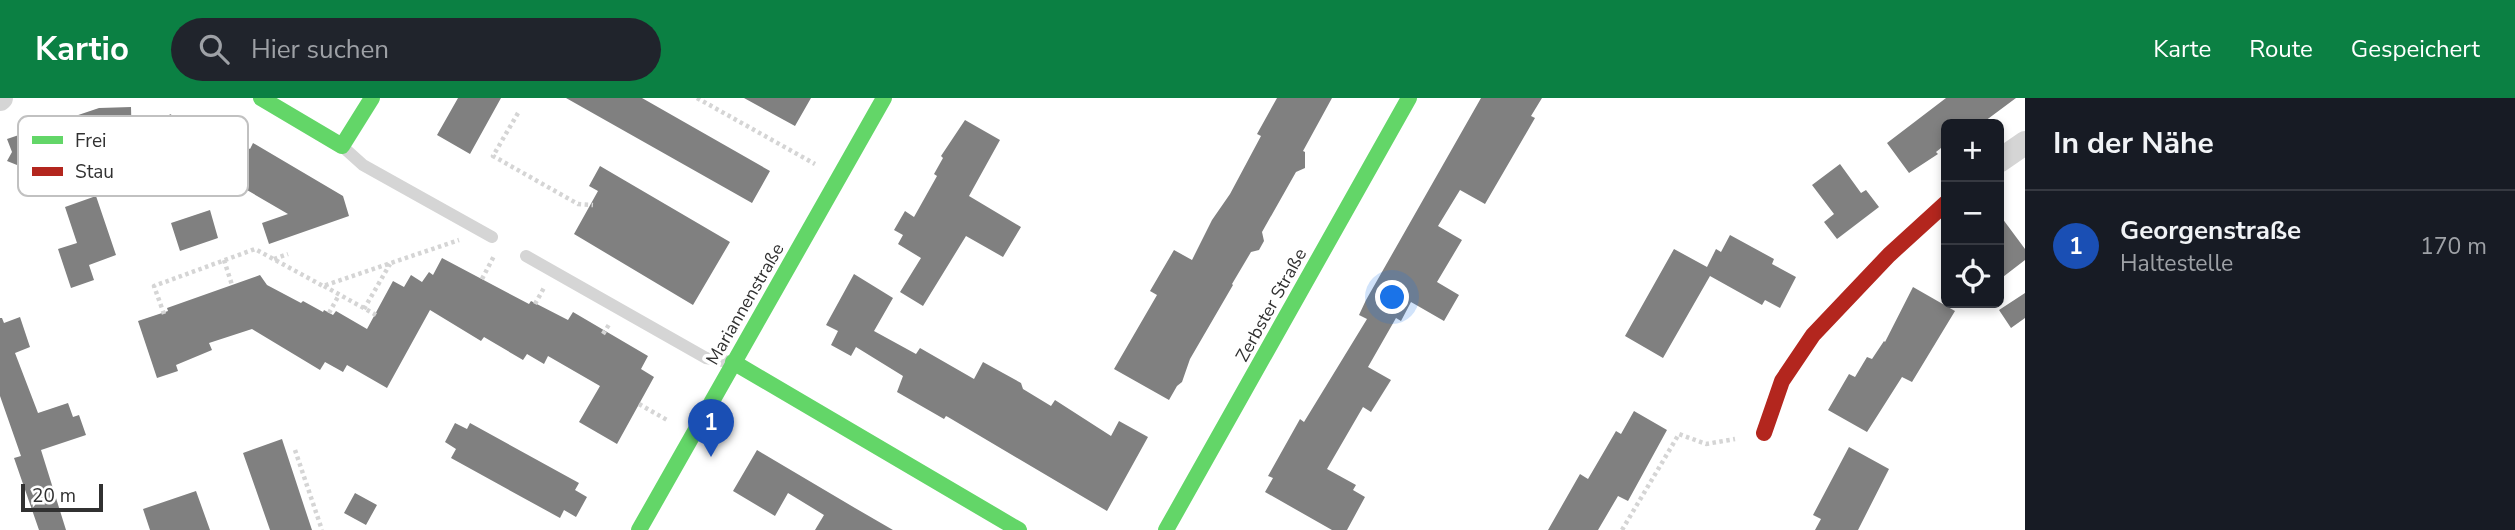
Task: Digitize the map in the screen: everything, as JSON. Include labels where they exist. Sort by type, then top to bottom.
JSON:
[{"type":"street","points":[[261,98],[342,146],[372,98]]},
{"type":"street","name":"Mariannenstraße","points":[[639,530],[884,98]]},
{"type":"street","name":"Zerbster Straße","points":[[1167,530],[1409,98]]},
{"type":"street","points":[[2004,158],[2025,143]]},
{"type":"street","points":[[1764,433],[1782,381],[1813,335],[1889,255],[1941,208]]},
{"type":"street","points":[[733,362],[1018,530]]},
{"type":"lane","points":[[342,146],[363,165],[492,237]]},
{"type":"lane","points":[[526,256],[706,358],[733,362]]},
{"type":"path","points":[[697,98],[810,160]]},
{"type":"path","points":[[519,113],[493,156],[578,204],[593,205]]},
{"type":"path","points":[[323,286],[464,238]]},
{"type":"path","points":[[164,314],[154,286],[255,249],[378,316]]},
{"type":"path","points":[[274,259],[288,254]]},
{"type":"path","points":[[482,279],[494,255]]},
{"type":"path","points":[[224,260],[232,285]]},
{"type":"path","points":[[364,309],[390,263]]},
{"type":"path","points":[[535,304],[546,285]]},
{"type":"path","points":[[329,313],[339,295]]},
{"type":"path","points":[[603,334],[610,322]]},
{"type":"path","points":[[639,404],[670,422]]},
{"type":"path","points":[[1622,530],[1679,434],[1706,444],[1764,433]]},
{"type":"path","points":[[295,450],[322,530]]},
{"type":"building","points":[[458,98],[501,98],[470,154],[437,135]]},
{"type":"building","points":[[566,98],[642,98],[770,171],[752,203]]},
{"type":"building","points":[[744,98],[811,98],[795,126]]},
{"type":"building","points":[[1277,98],[1332,98],[1303,151],[1305,168],[1296,172],[1262,232],[1264,241],[1259,250],[1251,252],[1190,359],[1182,382],[1169,400],[1114,369],[1157,295],[1150,291],[1174,250],[1192,260],[1261,136],[1257,134]]},
{"type":"building","points":[[1481,98],[1542,98],[1531,116],[1535,118],[1485,204],[1460,190],[1438,226],[1462,240],[1437,282],[1459,295],[1444,321],[1411,302],[1401,321],[1396,318],[1368,367],[1391,380],[1371,412],[1363,407],[1327,469],[1356,485],[1353,490],[1365,497],[1347,530],[1332,530],[1265,492],[1273,478],[1268,476],[1300,419],[1304,422],[1367,319],[1359,315],[1366,300]]},
{"type":"building","points":[[1946,98],[2016,98],[1988,119],[1941,119],[1941,148],[1936,152],[1938,154],[1909,173],[1887,143]]},
{"type":"building","points":[[131,107],[131,116],[75,116],[99,108]]},
{"type":"building","points":[[965,120],[1000,140],[969,196],[1021,227],[1003,257],[966,236],[923,306],[900,292],[921,258],[898,244],[903,235],[894,230],[905,211],[914,217],[937,176],[934,174],[943,158],[941,156]]},
{"type":"building","points":[[18,135],[18,169],[17,165],[7,161],[12,152],[7,139]]},
{"type":"building","points":[[253,143],[343,196],[349,216],[269,244],[262,223],[288,214],[248,191],[248,148],[250,149]]},
{"type":"building","points":[[1840,164],[1861,193],[1866,190],[1879,207],[1837,239],[1824,222],[1834,214],[1812,185]]},
{"type":"building","points":[[600,166],[730,242],[693,305],[574,234],[598,191],[589,186]]},
{"type":"building","points":[[96,196],[116,255],[89,265],[94,280],[71,288],[58,249],[77,243],[65,207]]},
{"type":"building","points":[[210,210],[218,238],[180,251],[171,223]]},
{"type":"building","points":[[2004,221],[2025,249],[2025,260],[2004,276]]},
{"type":"building","points":[[1730,235],[1774,259],[1772,264],[1796,277],[1780,308],[1765,300],[1762,305],[1710,276],[1663,358],[1625,336],[1674,249],[1707,267],[1716,249],[1721,252]]},
{"type":"building","points":[[442,258],[529,304],[531,301],[568,320],[573,312],[648,356],[641,369],[654,377],[617,444],[579,422],[600,386],[548,356],[544,364],[527,354],[523,360],[484,337],[481,341],[430,310],[387,388],[347,365],[343,372],[325,362],[320,370],[252,329],[209,343],[212,350],[176,365],[178,371],[157,378],[138,321],[260,275],[267,285],[301,303],[303,301],[333,315],[336,311],[367,329],[393,281],[404,287],[411,275],[422,282],[429,272],[433,275]]},
{"type":"building","points":[[854,274],[893,298],[874,331],[916,354],[920,348],[974,379],[983,362],[1021,383],[1023,389],[1051,406],[1055,400],[1111,436],[1119,421],[1148,437],[1107,511],[948,417],[944,419],[897,392],[903,376],[856,347],[851,356],[831,345],[838,331],[826,325]]},
{"type":"building","points":[[1913,287],[1941,303],[1941,308],[1955,311],[1912,382],[1902,377],[1867,432],[1828,410],[1849,374],[1855,377],[1867,357],[1872,359],[1885,342]]},
{"type":"building","points":[[2025,293],[2025,318],[2011,328],[1999,310]]},
{"type":"building","points":[[20,317],[30,347],[15,353],[38,413],[68,403],[73,417],[79,415],[86,435],[41,450],[66,530],[39,530],[14,458],[21,456],[0,396],[0,318],[4,323]]},
{"type":"building","points":[[1634,411],[1667,430],[1628,501],[1618,496],[1598,530],[1548,530],[1580,474],[1588,479],[1616,431],[1621,434]]},
{"type":"building","points":[[455,423],[467,429],[470,423],[579,483],[575,490],[587,497],[576,517],[564,510],[560,518],[451,458],[456,449],[445,442]]},
{"type":"building","points":[[282,439],[312,530],[270,530],[243,453]]},
{"type":"building","points":[[1849,447],[1889,469],[1858,530],[1815,530],[1821,519],[1813,515]]},
{"type":"building","points":[[757,450],[893,530],[815,530],[824,515],[788,493],[775,516],[733,491]]},
{"type":"building","points":[[196,491],[210,530],[150,530],[143,509]]},
{"type":"building","points":[[355,493],[377,505],[366,525],[344,513]]},
{"type":"traffic: fast","points":[[261,98],[342,146],[372,98]]},
{"type":"traffic: fast","points":[[639,530],[884,98]]},
{"type":"traffic: fast","points":[[1166,530],[1409,98]]},
{"type":"traffic: fast","points":[[733,362],[1019,530]]},
{"type":"traffic: jam","points":[[1764,433],[1782,381],[1813,335],[1889,255],[1941,208]]},
{"type":"place","name":"Georgenstraße","points":[[711,457]]}]
